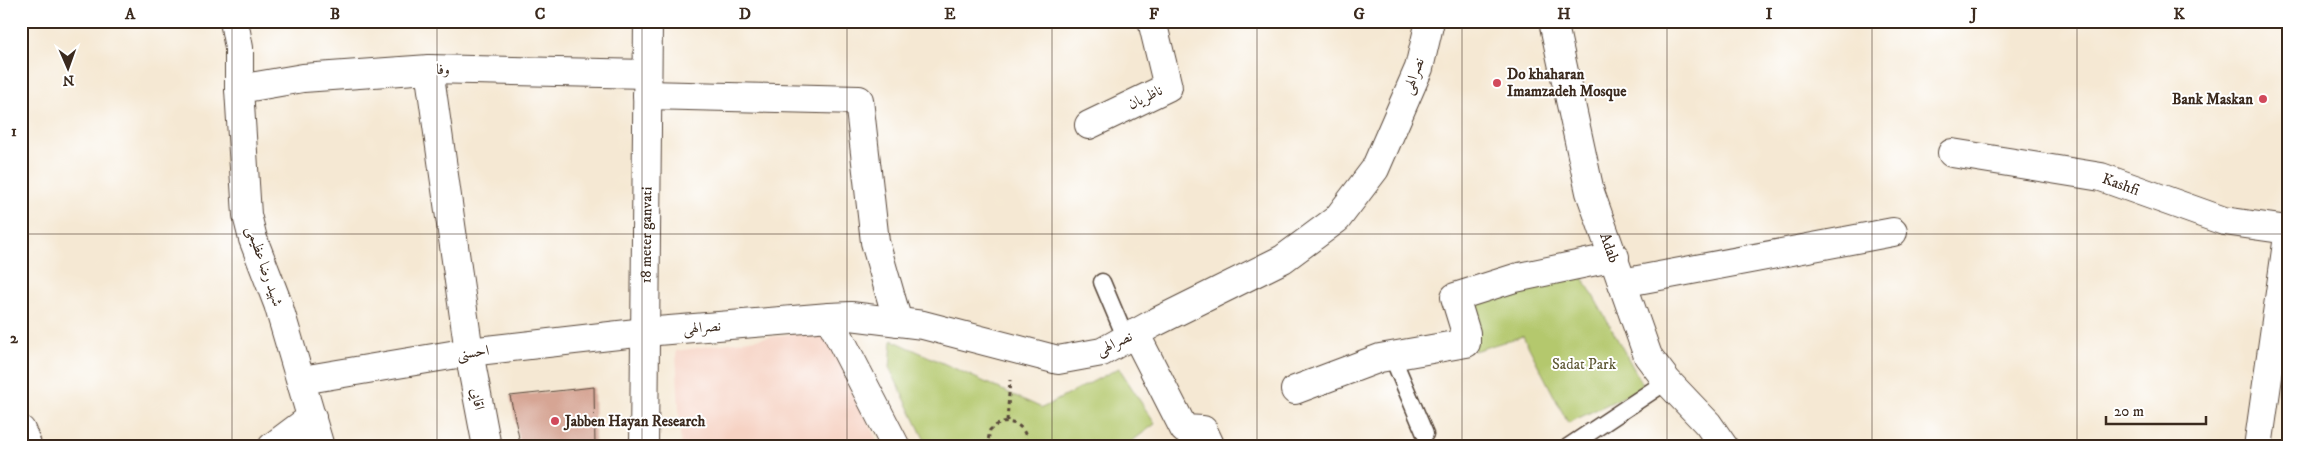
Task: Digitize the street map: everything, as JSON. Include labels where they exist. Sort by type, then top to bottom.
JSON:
[{"type":"street","name":"شهید رضا عظیمی","points":[[234,21],[239,48],[239,89],[247,215],[252,240],[278,304],[302,380],[320,447]]},
{"type":"street","name":"18 meter ganvati","points":[[644,447],[648,21]]},
{"type":"street","name":"ناظریان","points":[[1088,125],[1168,86],[1152,21]]},
{"type":"street","name":"نصرالهی","points":[[645,332],[829,316],[851,316],[923,325],[1058,360],[1102,352],[1282,259],[1337,219],[1375,169],[1419,68],[1430,21]]},
{"type":"street","name":"Adab","points":[[1553,21],[1590,192],[1648,356],[1667,381],[1708,424],[1724,447]]},
{"type":"street","name":"وفا","points":[[239,89],[303,78],[429,69],[859,100],[875,242],[898,322]]},
{"type":"street","name":"اقایی","points":[[429,69],[469,352],[487,447]]},
{"type":"street","name":"Kashfi","points":[[1952,152],[2101,177],[2224,221],[2288,230]]},
{"type":"street","points":[[1622,283],[1893,232]]},
{"type":"street","points":[[2258,447],[2288,236]]},
{"type":"street","points":[[1295,390],[1380,358],[1466,343],[1466,333],[1455,298],[1515,278],[1614,257]]},
{"type":"street","points":[[829,316],[896,447]]},
{"type":"street","name":"احسنی","points":[[302,380],[469,352],[645,332]]},
{"type":"street","points":[[1131,336],[1184,429],[1203,430],[1211,447]]},
{"type":"street","points":[[272,447],[312,418]]},
{"type":"street","points":[[21,430],[28,447]]},
{"type":"lane","points":[[1102,282],[1131,336]]},
{"type":"lane","points":[[1392,356],[1425,434]]},
{"type":"lane","points":[[1568,447],[1667,381]]},
{"type":"path","points":[[1007,421],[1012,349]]},
{"type":"path","points":[[987,447],[990,430],[1000,422],[1007,421],[1014,423],[1023,430],[1026,447]]},
{"type":"shaded area","points":[[824,329],[880,447],[681,447],[676,351]]},
{"type":"green space","name":"Sadat Park","points":[[1581,274],[1644,387],[1568,423],[1523,336],[1474,351],[1471,305]]},
{"type":"green space","points":[[892,340],[1042,408],[1119,368],[1155,424],[1124,447],[928,447],[890,369]]},
{"type":"building","name":"Jabben Hayan Research","points":[[594,387],[595,447],[521,447],[510,396]]},
{"type":"place","name":"Do khaharan Imamzadeh Mosque","points":[[1497,83]]},
{"type":"place","name":"Bank Maskan","points":[[2263,99]]},
{"type":"place","name":"Jabben Hayan Research","points":[[555,421]]}]
